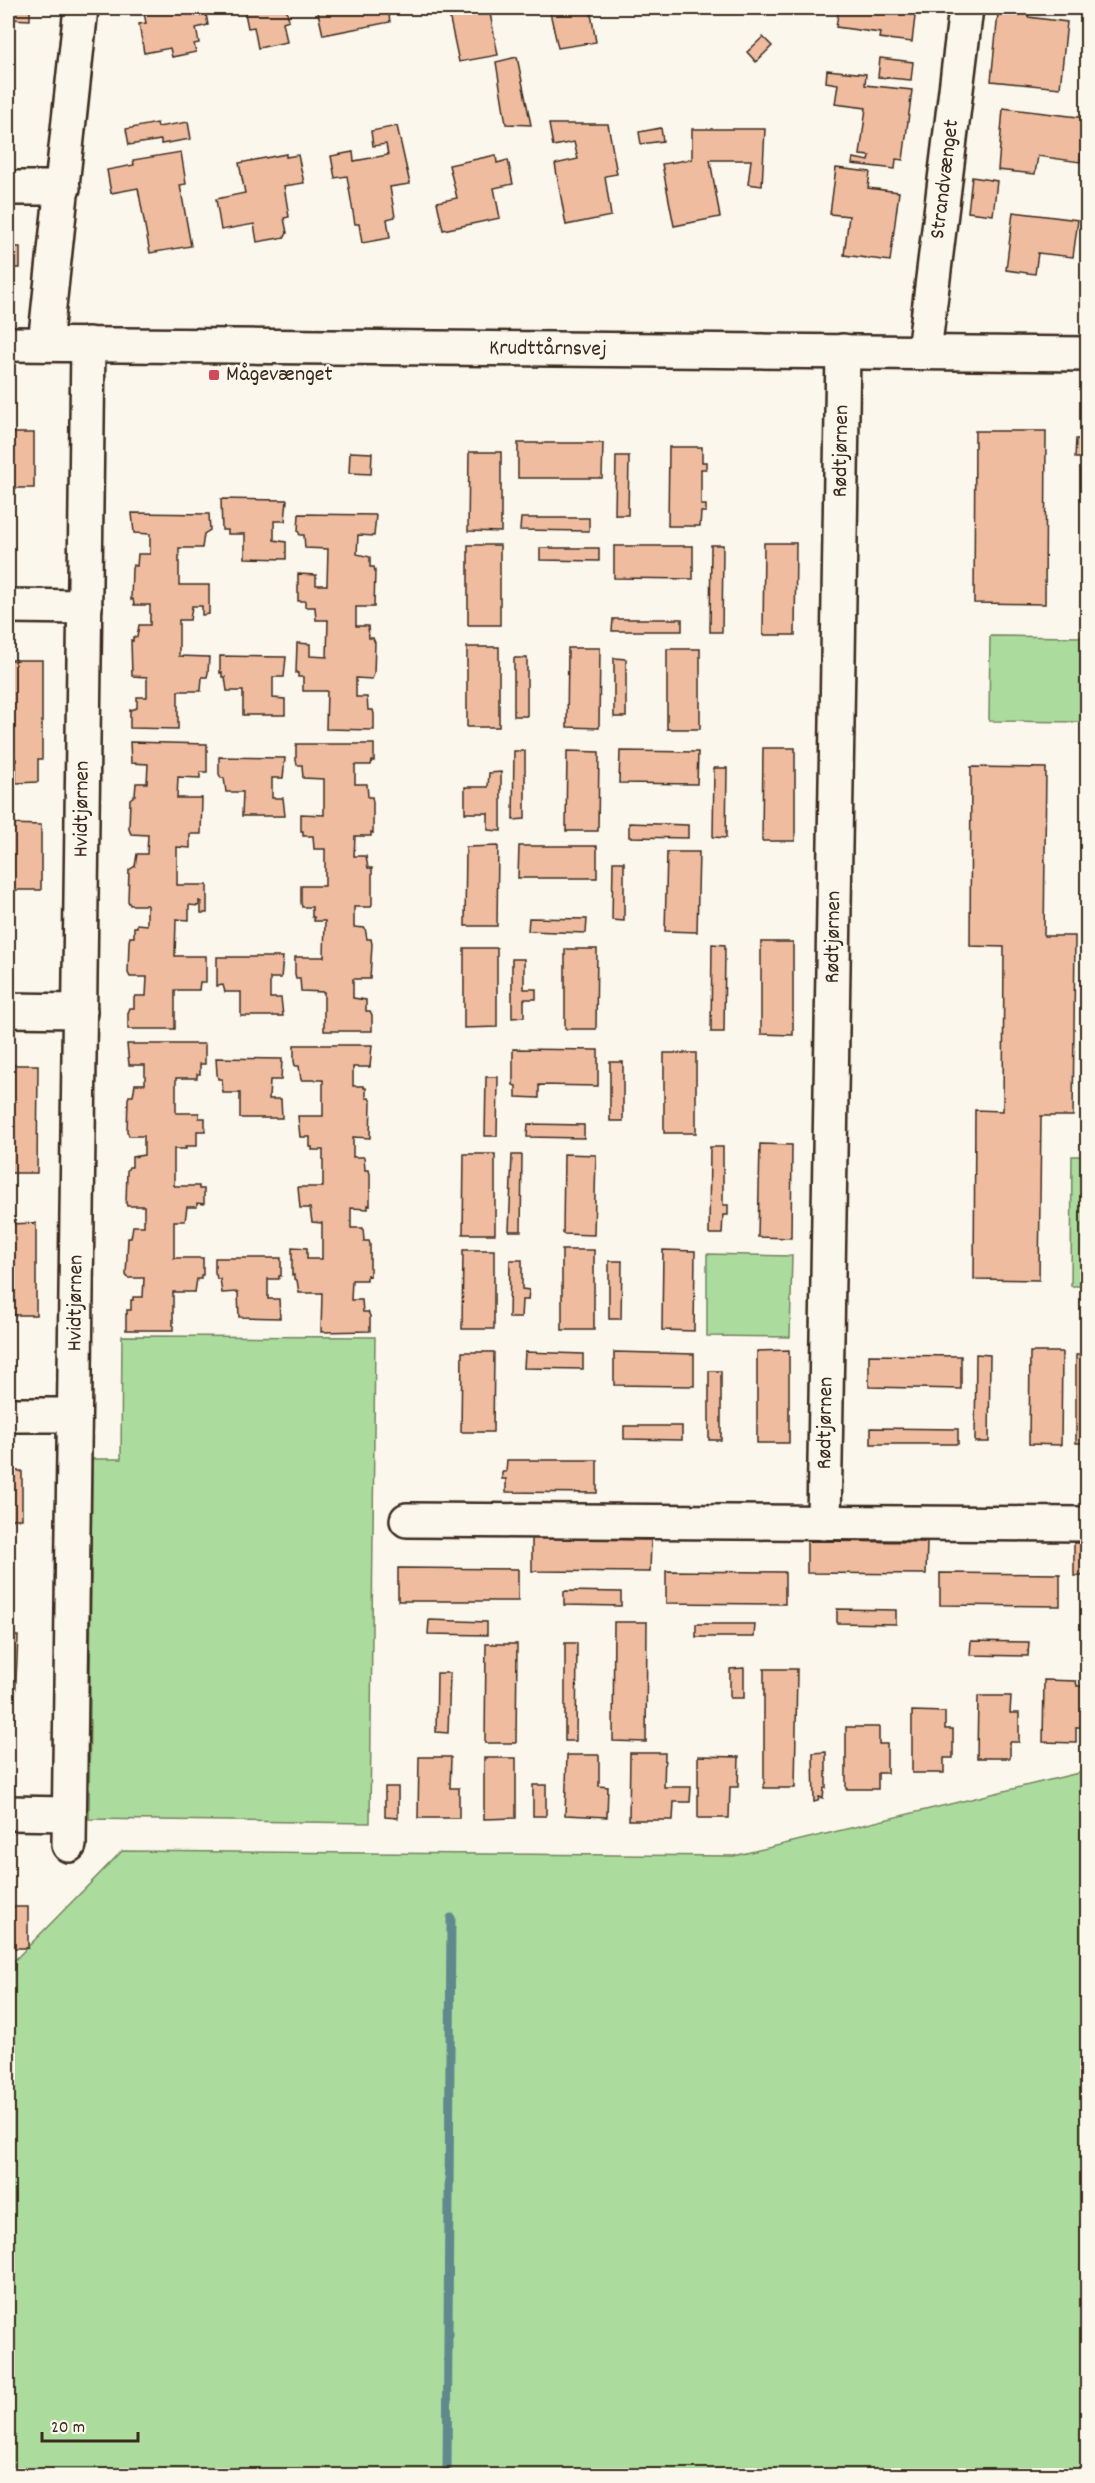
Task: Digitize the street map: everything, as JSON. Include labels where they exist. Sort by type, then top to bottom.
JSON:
[{"type":"street","points":[[45,344],[81,8]]},
{"type":"street","name":"Strandvænget","points":[[924,352],[966,8]]},
{"type":"street","points":[[8,188],[63,188]]},
{"type":"street","name":"Krudttårnsvej","points":[[8,344],[1088,354]]},
{"type":"street","name":"Hvidtjørnen","points":[[8,1813],[69,1829],[88,344]]},
{"type":"street","name":"Rødtjørnen","points":[[824,1523],[843,351]]},
{"type":"street","points":[[8,606],[84,607]]},
{"type":"street","points":[[8,1010],[80,1011]]},
{"type":"street","points":[[8,1415],[74,1415]]},
{"type":"street","points":[[407,1520],[1088,1524]]},
{"type":"green space","points":[[990,636],[1087,637],[1087,722],[989,721]]},
{"type":"green space","points":[[1072,1156],[1087,1156],[1087,1286],[1071,1286]]},
{"type":"green space","points":[[707,1254],[792,1256],[790,1337],[707,1336]]},
{"type":"green space","points":[[122,1336],[375,1337],[370,1823],[89,1819],[92,1459],[121,1459]]},
{"type":"green space","points":[[1087,1771],[1087,2475],[8,2476],[8,1967],[122,1851],[734,1856]]},
{"type":"building","points":[[8,8],[30,8],[30,20],[8,19]]},
{"type":"building","points":[[143,8],[205,8],[208,25],[196,28],[199,43],[194,44],[196,52],[172,57],[170,48],[144,53],[139,24],[146,23]]},
{"type":"building","points":[[244,8],[286,8],[289,20],[283,22],[287,42],[258,48],[254,27],[248,28]]},
{"type":"building","points":[[317,8],[388,8],[390,22],[323,35]]},
{"type":"building","points":[[423,8],[489,8],[498,55],[459,62],[448,10],[425,14]]},
{"type":"building","points":[[549,8],[590,8],[596,42],[558,48]]},
{"type":"building","points":[[839,8],[916,8],[912,42],[879,38],[880,33],[836,27]]},
{"type":"building","points":[[1005,8],[1029,8],[1028,17],[1067,22],[1060,88],[991,81],[998,14],[1005,14]]},
{"type":"building","points":[[763,37],[772,46],[756,62],[747,52]]},
{"type":"building","points":[[517,57],[531,125],[506,124],[496,62]]},
{"type":"building","points":[[880,58],[913,62],[911,80],[878,77]]},
{"type":"building","points":[[827,70],[866,74],[865,85],[912,90],[903,160],[896,159],[895,169],[852,164],[853,158],[869,161],[870,156],[860,155],[866,108],[835,104],[838,84],[826,82]]},
{"type":"building","points":[[1003,108],[1086,118],[1080,162],[1038,156],[1035,174],[998,170]]},
{"type":"building","points":[[188,122],[191,139],[161,144],[161,140],[129,145],[126,129],[157,123],[158,127]]},
{"type":"building","points":[[549,124],[608,124],[617,174],[605,176],[611,216],[566,225],[555,164],[578,159],[574,142],[553,146]]},
{"type":"building","points":[[397,126],[410,184],[390,187],[395,217],[387,219],[390,238],[362,243],[359,224],[355,224],[347,176],[335,178],[331,156],[353,152],[354,161],[388,155],[386,144],[373,146],[371,131]]},
{"type":"building","points":[[661,128],[663,141],[641,144],[639,132]]},
{"type":"building","points":[[692,129],[765,129],[762,186],[748,184],[751,160],[710,160],[720,217],[674,226],[662,164],[692,159]]},
{"type":"building","points":[[181,152],[186,184],[180,185],[191,246],[150,253],[138,188],[111,193],[107,170],[134,165],[133,160]]},
{"type":"building","points":[[286,154],[286,157],[298,155],[304,183],[284,186],[289,217],[284,218],[287,233],[285,237],[257,242],[254,224],[221,230],[216,199],[245,193],[239,163]]},
{"type":"building","points":[[496,155],[497,163],[508,160],[513,184],[494,188],[500,218],[443,230],[437,202],[457,198],[449,165]]},
{"type":"building","points":[[836,168],[870,172],[868,188],[899,192],[890,261],[844,255],[849,216],[830,214]]},
{"type":"building","points":[[972,177],[997,181],[993,215],[968,212]]},
{"type":"building","points":[[1013,212],[1078,220],[1073,257],[1038,253],[1035,274],[1006,270]]},
{"type":"building","points":[[8,247],[20,247],[20,268],[8,268]]},
{"type":"building","points":[[975,431],[1046,431],[1045,604],[974,603]]},
{"type":"building","points":[[8,433],[34,433],[34,488],[8,488]]},
{"type":"building","points":[[1076,439],[1088,439],[1088,458],[1075,458]]},
{"type":"building","points":[[518,443],[603,443],[602,478],[518,478]]},
{"type":"building","points":[[669,447],[702,447],[702,462],[706,462],[706,469],[701,469],[701,505],[706,505],[706,512],[701,512],[700,526],[668,526]]},
{"type":"building","points":[[350,452],[372,453],[371,474],[349,473]]},
{"type":"building","points":[[469,452],[501,452],[501,532],[468,531]]},
{"type":"building","points":[[616,456],[629,456],[628,515],[615,515]]},
{"type":"building","points":[[221,499],[287,500],[285,521],[274,521],[274,540],[286,542],[286,559],[245,558],[245,534],[228,534],[228,530],[222,530]]},
{"type":"building","points":[[132,513],[209,514],[210,530],[204,534],[202,548],[179,548],[179,585],[209,585],[209,614],[202,615],[202,606],[192,606],[190,620],[179,620],[179,656],[209,657],[208,673],[207,677],[202,677],[201,691],[178,691],[178,729],[130,728],[130,710],[137,708],[137,697],[147,697],[147,677],[132,676],[131,640],[137,637],[139,625],[150,625],[150,605],[134,605],[133,599],[131,600],[133,565],[137,566],[138,554],[150,554],[150,534],[134,533]]},
{"type":"building","points":[[299,514],[376,515],[374,536],[358,535],[357,554],[370,557],[370,567],[374,567],[374,607],[356,607],[356,626],[368,626],[369,638],[373,638],[375,643],[372,679],[356,678],[356,697],[367,697],[368,710],[373,710],[374,714],[374,730],[326,729],[327,691],[303,691],[303,677],[298,677],[296,673],[297,643],[310,644],[310,656],[327,657],[328,620],[316,620],[315,607],[305,607],[305,601],[298,601],[298,574],[316,575],[316,585],[327,585],[328,549],[305,548],[304,535],[300,535],[298,531]]},
{"type":"building","points":[[521,518],[589,518],[589,531],[520,530]]},
{"type":"building","points":[[764,543],[796,543],[795,635],[763,635]]},
{"type":"building","points":[[468,545],[500,545],[500,625],[468,625]]},
{"type":"building","points":[[711,545],[723,545],[722,632],[710,632]]},
{"type":"building","points":[[614,546],[693,546],[693,579],[614,578]]},
{"type":"building","points":[[540,548],[599,548],[599,561],[540,560]]},
{"type":"building","points":[[613,619],[682,619],[682,631],[612,631]]},
{"type":"building","points":[[467,647],[499,647],[499,727],[467,727]]},
{"type":"building","points":[[568,648],[600,648],[599,728],[567,727]]},
{"type":"building","points":[[667,649],[700,649],[700,729],[667,729]]},
{"type":"building","points":[[220,656],[286,657],[284,677],[273,677],[273,698],[285,699],[285,715],[243,715],[243,691],[227,691],[225,677],[222,677],[222,672],[220,673]]},
{"type":"building","points":[[514,658],[527,658],[527,716],[514,716]]},
{"type":"building","points":[[614,658],[626,659],[626,717],[614,717]]},
{"type":"building","points":[[8,660],[42,660],[42,759],[38,759],[38,782],[16,783],[16,759],[8,759]]},
{"type":"building","points":[[130,742],[207,744],[207,772],[200,772],[200,778],[178,777],[177,798],[202,798],[201,834],[190,834],[190,848],[177,847],[177,885],[207,885],[207,913],[201,913],[201,902],[199,901],[199,906],[189,905],[189,920],[176,919],[175,956],[206,956],[206,982],[200,982],[199,990],[175,990],[175,1029],[128,1029],[128,1013],[130,1008],[134,1008],[135,996],[146,996],[147,977],[130,977],[128,973],[130,937],[134,937],[134,927],[137,927],[137,924],[147,925],[147,905],[130,905],[128,901],[129,870],[135,866],[137,854],[147,854],[148,835],[131,834],[129,829],[130,799],[135,795],[136,783],[147,783],[148,764],[131,763]]},
{"type":"building","points":[[296,744],[374,744],[374,761],[371,765],[355,765],[355,784],[367,784],[368,797],[372,797],[373,833],[371,832],[371,836],[355,836],[354,856],[366,856],[368,868],[372,868],[372,904],[371,907],[354,907],[354,927],[365,928],[367,939],[371,939],[372,944],[370,979],[353,979],[353,998],[366,1000],[366,1011],[370,1011],[372,1015],[372,1031],[324,1031],[324,992],[301,991],[300,978],[296,978],[295,957],[324,957],[325,921],[314,921],[312,907],[302,907],[301,886],[325,886],[325,849],[314,849],[313,836],[303,836],[303,831],[301,831],[301,814],[324,815],[324,779],[303,778],[302,765],[297,765]]},
{"type":"building","points":[[763,748],[795,748],[795,841],[762,841]]},
{"type":"building","points":[[514,751],[525,751],[525,819],[513,820]]},
{"type":"building","points":[[567,751],[599,752],[598,831],[566,831]]},
{"type":"building","points":[[620,751],[698,752],[697,784],[619,783]]},
{"type":"building","points":[[219,757],[285,758],[283,778],[272,778],[272,798],[283,798],[285,816],[242,816],[243,792],[226,792],[224,778],[221,778],[219,774]]},
{"type":"building","points":[[971,767],[1046,768],[1044,936],[1075,936],[1073,1116],[1041,1116],[1039,1280],[974,1279],[975,1110],[1003,1111],[1004,947],[970,946]]},
{"type":"building","points":[[714,768],[727,768],[726,838],[713,837]]},
{"type":"building","points":[[501,772],[501,831],[488,830],[488,813],[465,813],[465,787],[488,787],[489,773]]},
{"type":"building","points":[[629,823],[688,825],[688,838],[629,837]]},
{"type":"building","points":[[8,824],[41,825],[41,890],[8,890]]},
{"type":"building","points":[[498,846],[497,926],[465,926],[466,847]]},
{"type":"building","points":[[519,846],[597,846],[597,878],[518,878]]},
{"type":"building","points":[[667,852],[699,852],[697,932],[665,931]]},
{"type":"building","points":[[613,862],[624,862],[624,921],[612,920]]},
{"type":"building","points":[[529,918],[587,919],[586,933],[528,931]]},
{"type":"building","points":[[761,942],[793,942],[793,1035],[761,1034]]},
{"type":"building","points":[[712,944],[725,945],[724,1032],[711,1032]]},
{"type":"building","points":[[464,948],[497,948],[497,1027],[464,1028]]},
{"type":"building","points":[[565,949],[597,949],[596,1029],[565,1029]]},
{"type":"building","points":[[217,957],[283,957],[281,978],[270,978],[270,998],[281,998],[283,1016],[241,1016],[241,992],[225,992],[223,985],[217,986]]},
{"type":"building","points":[[512,959],[524,959],[524,989],[536,989],[536,999],[524,999],[524,1017],[512,1018]]},
{"type":"building","points":[[127,1044],[205,1044],[205,1064],[200,1064],[200,1074],[197,1074],[197,1078],[176,1078],[176,1113],[199,1113],[199,1118],[205,1118],[205,1131],[197,1131],[197,1146],[174,1149],[174,1186],[199,1186],[199,1189],[204,1189],[204,1204],[197,1203],[197,1207],[187,1207],[185,1221],[174,1221],[174,1258],[203,1258],[203,1275],[201,1279],[197,1279],[195,1292],[173,1292],[173,1330],[126,1330],[127,1310],[131,1310],[133,1297],[143,1297],[144,1278],[128,1278],[126,1275],[128,1238],[131,1238],[133,1226],[144,1226],[144,1206],[127,1206],[126,1203],[127,1171],[129,1167],[132,1167],[132,1157],[144,1155],[144,1136],[129,1136],[127,1131],[128,1099],[129,1096],[133,1096],[135,1084],[145,1084],[145,1065],[129,1065]]},
{"type":"building","points":[[294,1045],[372,1045],[370,1067],[353,1067],[353,1086],[364,1086],[366,1098],[369,1098],[371,1102],[370,1138],[353,1137],[353,1157],[364,1157],[365,1170],[369,1170],[370,1174],[370,1206],[368,1205],[368,1209],[351,1208],[351,1228],[363,1228],[364,1241],[369,1241],[370,1244],[370,1276],[367,1275],[367,1280],[352,1280],[351,1300],[362,1300],[363,1312],[368,1312],[370,1316],[370,1331],[321,1332],[322,1293],[299,1293],[297,1280],[292,1275],[292,1247],[307,1248],[307,1259],[322,1259],[322,1223],[312,1222],[310,1208],[300,1208],[298,1187],[323,1187],[323,1150],[312,1150],[310,1137],[300,1137],[298,1116],[323,1116],[323,1080],[301,1080],[299,1066],[295,1066],[294,1061]]},
{"type":"building","points":[[513,1049],[598,1050],[598,1086],[539,1085],[539,1098],[516,1097],[516,1086],[513,1085]]},
{"type":"building","points":[[664,1053],[696,1053],[696,1133],[664,1133]]},
{"type":"building","points":[[216,1058],[282,1059],[281,1080],[270,1080],[269,1099],[281,1099],[282,1118],[240,1118],[240,1093],[223,1093],[222,1079],[218,1079],[217,1074]]},
{"type":"building","points":[[610,1062],[623,1062],[623,1121],[610,1121]]},
{"type":"building","points":[[8,1065],[38,1065],[37,1173],[8,1173]]},
{"type":"building","points":[[486,1077],[498,1077],[497,1136],[485,1136]]},
{"type":"building","points":[[528,1124],[584,1125],[584,1138],[527,1137]]},
{"type":"building","points":[[760,1144],[792,1145],[791,1238],[758,1237]]},
{"type":"building","points":[[710,1147],[723,1147],[723,1205],[728,1205],[728,1215],[723,1215],[722,1234],[709,1234]]},
{"type":"building","points":[[464,1154],[495,1154],[495,1234],[463,1234]]},
{"type":"building","points":[[564,1154],[596,1155],[594,1235],[563,1234]]},
{"type":"building","points":[[512,1155],[522,1155],[521,1231],[509,1231]]},
{"type":"building","points":[[36,1223],[36,1315],[8,1315],[8,1224]]},
{"type":"building","points":[[463,1250],[494,1250],[494,1329],[462,1329]]},
{"type":"building","points":[[562,1250],[594,1250],[594,1330],[562,1330]]},
{"type":"building","points":[[663,1250],[695,1251],[694,1331],[662,1330]]},
{"type":"building","points":[[215,1258],[281,1258],[281,1276],[279,1279],[268,1279],[268,1299],[279,1299],[280,1318],[239,1317],[238,1292],[222,1293],[220,1279],[217,1279],[215,1274]]},
{"type":"building","points":[[510,1260],[522,1260],[522,1289],[529,1290],[528,1300],[522,1300],[521,1318],[509,1318]]},
{"type":"building","points":[[609,1261],[622,1261],[621,1319],[609,1319]]},
{"type":"building","points":[[789,1350],[789,1443],[757,1443],[757,1351]]},
{"type":"building","points":[[462,1352],[494,1352],[493,1432],[461,1432]]},
{"type":"building","points":[[525,1352],[583,1354],[583,1369],[524,1368]]},
{"type":"building","points":[[614,1352],[694,1354],[694,1386],[614,1385]]},
{"type":"building","points":[[1030,1352],[1062,1352],[1061,1445],[1029,1444]]},
{"type":"building","points":[[976,1354],[990,1355],[989,1442],[975,1442]]},
{"type":"building","points":[[869,1355],[961,1356],[961,1389],[869,1387]]},
{"type":"building","points":[[1076,1355],[1088,1355],[1088,1443],[1076,1443]]},
{"type":"building","points":[[709,1371],[721,1371],[721,1440],[709,1440]]},
{"type":"building","points":[[624,1426],[682,1426],[682,1440],[624,1439]]},
{"type":"building","points":[[871,1428],[958,1429],[958,1444],[871,1444]]},
{"type":"building","points":[[507,1460],[597,1460],[597,1493],[506,1492],[506,1479],[502,1479],[502,1472],[506,1472]]},
{"type":"building","points":[[8,1471],[22,1471],[22,1519],[11,1519],[11,1536],[8,1536]]},
{"type":"building","points":[[532,1538],[651,1540],[650,1572],[532,1571]]},
{"type":"building","points":[[807,1541],[927,1542],[926,1574],[807,1573]]},
{"type":"building","points":[[1074,1543],[1088,1543],[1088,1576],[1074,1576]]},
{"type":"building","points":[[398,1568],[518,1569],[518,1601],[398,1601]]},
{"type":"building","points":[[666,1571],[785,1572],[785,1604],[666,1603]]},
{"type":"building","points":[[940,1573],[1060,1574],[1060,1606],[940,1605]]},
{"type":"building","points":[[564,1591],[621,1592],[621,1606],[564,1605]]},
{"type":"building","points":[[837,1609],[896,1610],[896,1624],[837,1623]]},
{"type":"building","points":[[429,1620],[487,1622],[487,1635],[428,1634]]},
{"type":"building","points":[[614,1622],[647,1622],[646,1742],[613,1741]]},
{"type":"building","points":[[696,1624],[755,1624],[754,1637],[696,1637]]},
{"type":"building","points":[[8,1636],[18,1636],[14,1724],[8,1724]]},
{"type":"building","points":[[971,1641],[1029,1642],[1028,1656],[970,1655]]},
{"type":"building","points":[[565,1643],[577,1643],[576,1741],[565,1741]]},
{"type":"building","points":[[486,1644],[517,1644],[516,1743],[485,1743]]},
{"type":"building","points":[[744,1668],[744,1698],[730,1698],[730,1669]]},
{"type":"building","points":[[764,1669],[797,1669],[795,1788],[764,1788]]},
{"type":"building","points":[[437,1673],[450,1673],[448,1733],[436,1732]]},
{"type":"building","points":[[1044,1680],[1076,1681],[1077,1686],[1086,1686],[1085,1727],[1076,1727],[1076,1743],[1043,1742]]},
{"type":"building","points":[[978,1696],[1011,1696],[1010,1713],[1019,1713],[1019,1742],[1010,1742],[1010,1758],[977,1758]]},
{"type":"building","points":[[912,1711],[945,1712],[945,1729],[953,1729],[953,1758],[944,1758],[944,1773],[912,1773]]},
{"type":"building","points":[[846,1727],[879,1727],[879,1744],[887,1744],[887,1773],[878,1773],[878,1789],[846,1789]]},
{"type":"building","points":[[826,1752],[826,1788],[824,1788],[823,1798],[819,1797],[818,1801],[814,1802],[813,1753]]},
{"type":"building","points":[[630,1753],[665,1753],[664,1787],[691,1787],[690,1802],[674,1802],[673,1820],[629,1820]]},
{"type":"building","points":[[567,1755],[599,1755],[599,1786],[608,1787],[607,1817],[565,1815]]},
{"type":"building","points":[[698,1756],[739,1757],[738,1787],[730,1787],[729,1818],[698,1818]]},
{"type":"building","points":[[419,1757],[451,1757],[450,1788],[459,1788],[459,1818],[418,1818]]},
{"type":"building","points":[[484,1758],[516,1758],[516,1818],[484,1819]]},
{"type":"building","points":[[533,1785],[546,1785],[546,1816],[533,1816]]},
{"type":"building","points":[[385,1787],[398,1787],[398,1818],[385,1817]]},
{"type":"building","points":[[8,1907],[28,1907],[28,1948],[8,1948]]},
{"type":"waterway","points":[[447,2476],[451,1918]]},
{"type":"place","name":"Mågevænget","points":[[214,375]]}]
